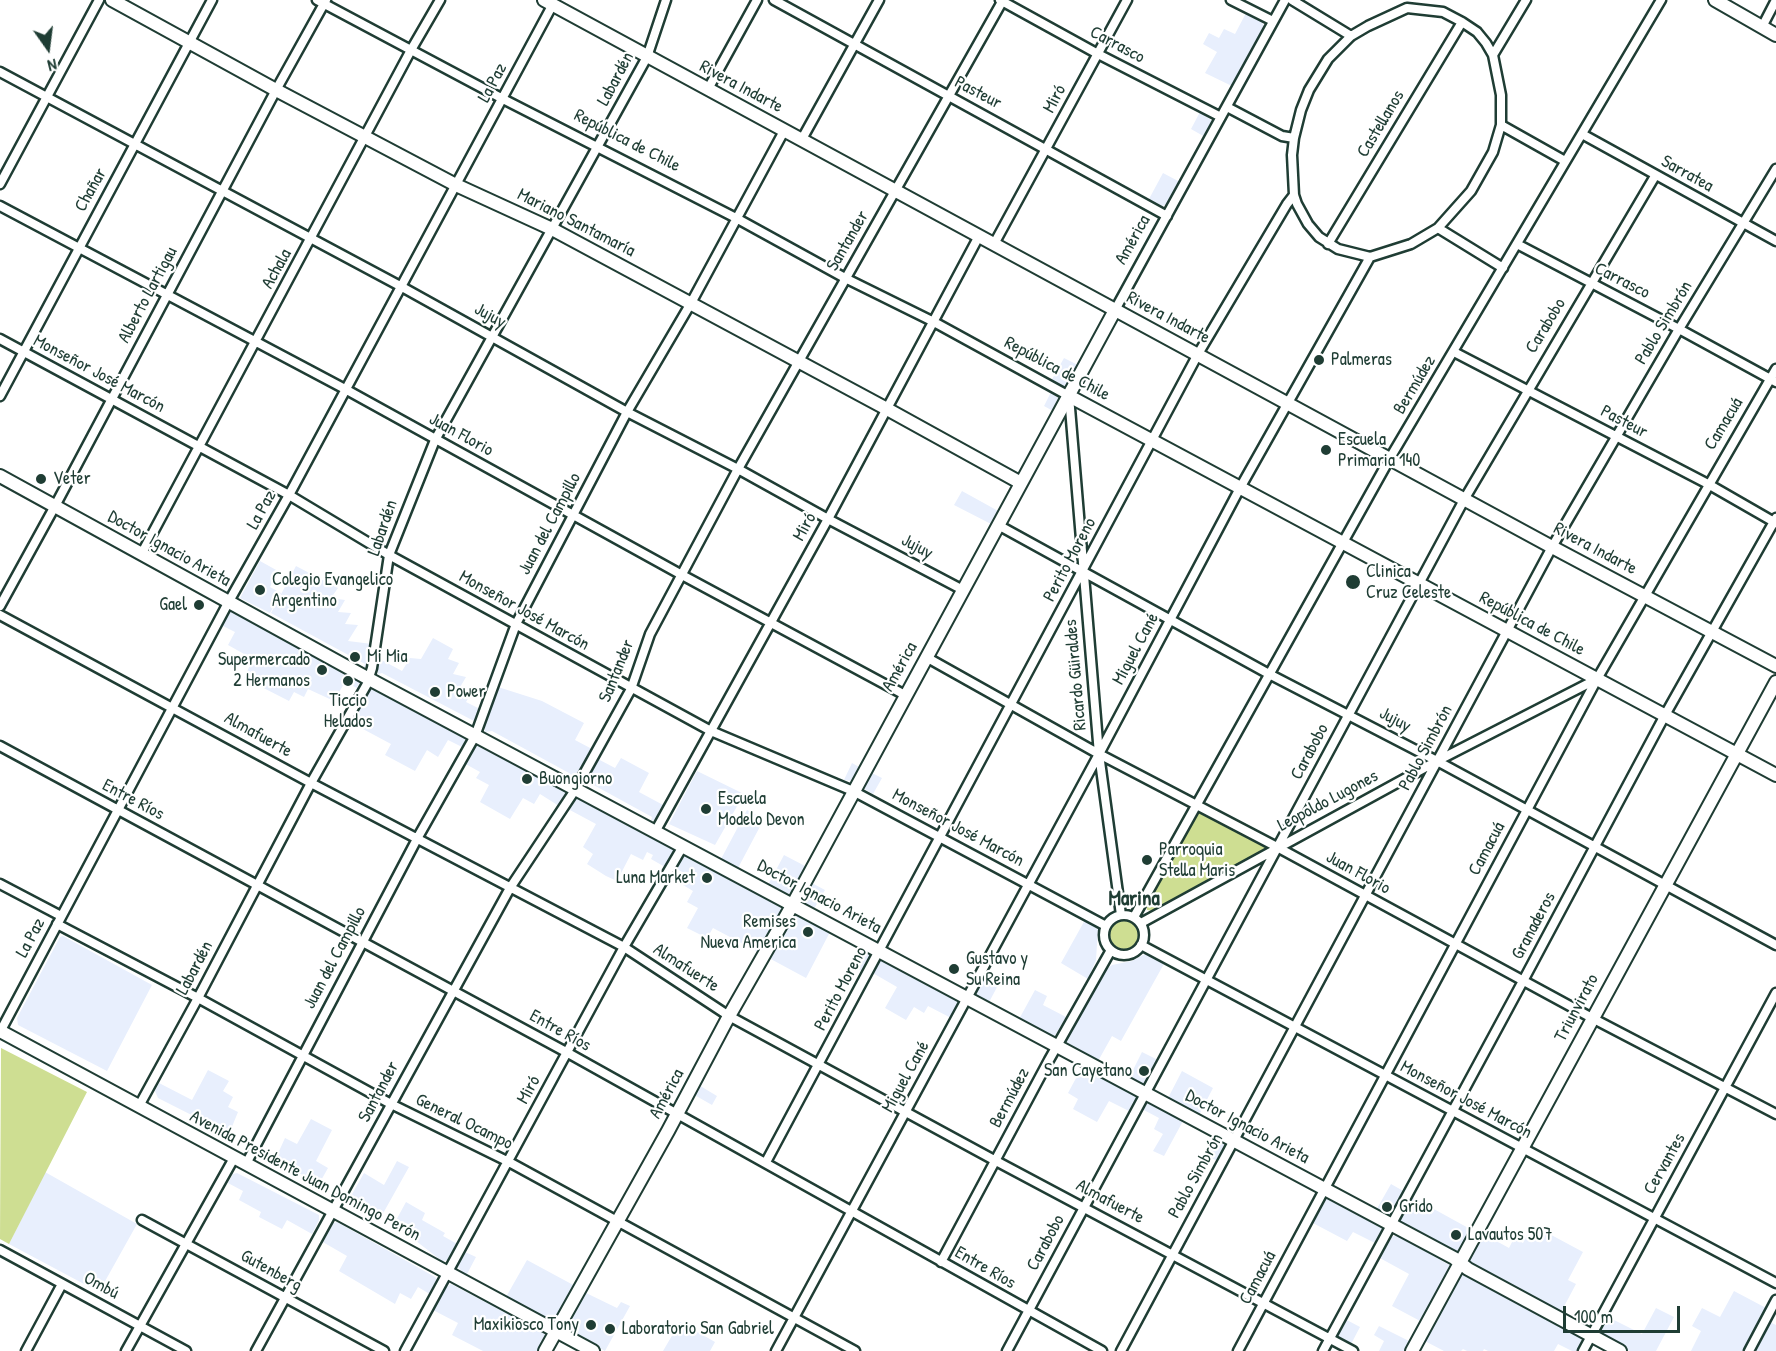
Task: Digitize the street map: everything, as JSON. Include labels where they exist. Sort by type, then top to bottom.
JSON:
[{"type":"street","points":[[0,184],[99,0]]},
{"type":"street","name":"Mariano Santamaría","points":[[112,0],[456,185],[552,229],[1021,483]]},
{"type":"street","name":"Chañar","points":[[0,396],[212,0]]},
{"type":"street","name":"Achala","points":[[142,553],[411,50],[440,0]]},
{"type":"street","name":"Labardén","points":[[139,1106],[369,679],[389,555],[435,440],[647,57],[666,0]]},
{"type":"street","points":[[708,89],[758,0]]},
{"type":"street","name":"Pasteur","points":[[774,0],[1167,216]]},
{"type":"street","points":[[802,140],[879,0]]},
{"type":"street","name":"Carrasco","points":[[1002,0],[1098,54],[1221,117]]},
{"type":"street","name":"Santander","points":[[256,1351],[510,888],[575,790],[631,689],[648,639],[738,469],[1002,0]]},
{"type":"street","name":"Miró","points":[[994,244],[1127,0]]},
{"type":"street","points":[[1231,0],[1273,21]]},
{"type":"street","name":"América","points":[[545,1351],[793,904],[1285,0]]},
{"type":"street","points":[[1292,0],[1351,36]]},
{"type":"street","points":[[1493,55],[1526,0]]},
{"type":"street","name":"Bermúdez","points":[[1137,920],[1197,805],[1390,458],[1661,0]]},
{"type":"street","points":[[1715,0],[1776,35]]},
{"type":"street","points":[[1762,27],[1776,0]]},
{"type":"street","name":"República de Chile","points":[[322,1],[503,99],[598,146],[845,278],[934,322],[1240,489],[1776,775]]},
{"type":"street","name":"Alberto Lartigau","points":[[0,606],[56,507],[322,1]]},
{"type":"street","name":"Rivera Indarte","points":[[548,2],[1552,547],[1776,666]]},
{"type":"street","name":"La Paz","points":[[0,1031],[172,706],[503,99],[548,2]]},
{"type":"street","points":[[1408,4],[1443,12],[1462,21],[1477,32],[1486,43],[1493,55],[1501,95],[1501,126],[1493,152],[1480,177],[1462,202],[1438,228],[1411,244],[1370,257],[1346,252],[1328,244],[1312,231],[1294,195],[1294,138],[1300,110],[1328,59],[1351,36],[1408,4]]},
{"type":"street","name":"Castellanos","points":[[1328,244],[1462,21]]},
{"type":"street","name":"Jujuy","points":[[0,72],[312,238],[627,412],[963,590]]},
{"type":"street","points":[[1227,107],[1281,136],[1294,138]]},
{"type":"street","points":[[1501,126],[1565,161]]},
{"type":"street","name":"Juan del Campillo","points":[[126,1351],[187,1243],[240,1161],[302,1055],[418,837],[476,736],[516,624],[627,412],[691,303],[784,131]]},
{"type":"street","name":"Sarratea","points":[[1582,134],[1776,241]]},
{"type":"street","name":"Pablo Simbrón","points":[[1121,1351],[1552,547],[1679,328],[1776,169]]},
{"type":"street","name":"Carabobo","points":[[1007,1351],[1465,498],[1655,176]]},
{"type":"street","name":"Perito Moreno","points":[[766,1162],[1198,354],[1294,195]]},
{"type":"street","name":"Juan Florio","points":[[0,206],[345,389],[905,695]]},
{"type":"street","points":[[1438,228],[1503,268]]},
{"type":"street","name":"Miró","points":[[655,832],[828,519],[979,236]]},
{"type":"street","name":"Carrasco","points":[[1517,244],[1590,284],[1679,328],[1773,380]]},
{"type":"street","name":"Miguel Cané","points":[[776,1351],[1287,402],[1370,257]]},
{"type":"street","name":"Monseñor José Marcón","points":[[0,339],[289,495],[389,555],[631,689],[711,731],[853,791],[1106,926]]},
{"type":"street","name":"Pasteur","points":[[1454,352],[1775,521]]},
{"type":"street","name":"Camacuá","points":[[1238,1351],[1643,595],[1707,484],[1773,380],[1776,369]]},
{"type":"street","name":"Ricardo Güiraldes","points":[[1069,396],[1099,754],[1121,915]]},
{"type":"street","name":"Doctor Ignacio Arieta","points":[[0,476],[142,553],[228,603],[575,790],[968,997],[1056,1047],[1390,1224],[1620,1351]]},
{"type":"street","name":"Granaderos","points":[[1323,1351],[1665,715],[1775,521]]},
{"type":"street","name":"Jujuy","points":[[998,525],[1269,674],[1437,761],[1776,945]]},
{"type":"street","name":"Almafuerte","points":[[0,615],[311,783],[418,837],[624,947],[729,1016],[1353,1351]]},
{"type":"street","name":"Juan Florio","points":[[926,657],[1099,754],[1776,1114]]},
{"type":"street","name":"Leopoldo Lugones","points":[[1137,920],[1597,679]]},
{"type":"street","name":"Triunvirato","points":[[1412,1351],[1776,682]]},
{"type":"street","name":"Entre Ríos","points":[[0,746],[568,1053],[1102,1351]]},
{"type":"street","name":"Miró","points":[[405,1351],[624,947],[683,846]]},
{"type":"street","name":"General Ocampo","points":[[0,884],[59,920],[391,1104],[508,1162],[855,1351]]},
{"type":"street","points":[[1121,915],[1137,920],[1144,935],[1141,945],[1130,954],[1123,955],[1110,950],[1104,938],[1106,926],[1112,919],[1121,915]]},
{"type":"street","name":"Monseñor José Marcón","points":[[1141,945],[1776,1283]]},
{"type":"street","name":"Bermúdez","points":[[941,1262],[1110,950]]},
{"type":"street","name":"Cervantes","points":[[1583,1351],[1776,993]]},
{"type":"street","name":"Avenida Presidente Juan Domingo Perón","points":[[0,1031],[593,1351]]},
{"type":"street","name":"Gutenberg","points":[[142,1220],[384,1351]]},
{"type":"street","name":"Ombú","points":[[0,1250],[186,1351]]},
{"type":"street","points":[[26,1351],[62,1284]]},
{"type":"street","points":[[1749,1351],[1776,1300]]},
{"type":"shaded area","points":[[1246,13],[1261,21],[1266,29],[1234,87],[1205,73],[1217,52],[1203,44],[1209,33],[1219,38],[1224,29],[1235,34]]},
{"type":"shaded area","points":[[1200,112],[1211,120],[1211,126],[1205,137],[1191,129]]},
{"type":"shaded area","points":[[1163,173],[1180,182],[1168,204],[1162,206],[1149,199]]},
{"type":"shaded area","points":[[1064,358],[1080,366],[1067,388],[1064,389],[1050,383]]},
{"type":"shaded area","points":[[1051,392],[1060,399],[1057,400],[1053,411],[1044,406]]},
{"type":"shaded area","points":[[962,491],[1000,512],[993,525],[954,505]]},
{"type":"shaded area","name":"Colegio Evangelico Argentino","points":[[260,561],[278,571],[270,587],[281,593],[270,613],[240,598]]},
{"type":"shaded area","points":[[296,566],[338,588],[331,598],[345,600],[338,612],[351,613],[345,624],[358,625],[348,641],[372,644],[368,667],[364,667],[365,664],[271,613]]},
{"type":"shaded area","points":[[234,609],[360,681],[357,688],[345,682],[334,701],[308,689],[304,697],[294,692],[289,701],[244,678],[253,659],[228,645],[235,632],[221,625],[229,610]]},
{"type":"shaded area","points":[[433,638],[453,649],[448,659],[459,663],[453,674],[466,677],[459,689],[472,692],[466,702],[482,710],[475,725],[473,725],[474,721],[382,673],[378,674],[378,658],[402,671],[410,658],[421,659]]},
{"type":"shaded area","points":[[369,683],[469,737],[464,748],[448,740],[438,757],[427,750],[415,771],[385,755],[391,744],[348,721]]},
{"type":"shaded area","points":[[498,687],[542,701],[584,723],[575,740],[592,749],[578,773],[570,777],[569,773],[492,731],[485,732]]},
{"type":"shaded area","points":[[479,741],[567,789],[559,806],[540,794],[534,804],[523,798],[510,819],[480,802],[489,785],[476,778],[480,772],[462,762],[471,745]]},
{"type":"shaded area","points":[[596,758],[615,768],[621,758],[649,773],[639,792],[665,806],[657,819],[651,821],[652,817],[590,783],[584,784]]},
{"type":"shaded area","points":[[852,763],[861,768],[853,781],[844,780]]},
{"type":"shaded area","name":"Escuela Modelo Devon","points":[[697,771],[744,794],[715,845],[669,824]]},
{"type":"shaded area","points":[[868,771],[882,778],[873,794],[863,788]]},
{"type":"shaded area","points":[[578,797],[673,846],[673,852],[665,867],[651,859],[653,855],[647,852],[643,860],[631,854],[617,881],[587,864],[593,854],[583,847],[596,824],[568,809]]},
{"type":"shaded area","points":[[747,810],[764,819],[738,868],[721,859]]},
{"type":"shaded area","points":[[683,854],[781,906],[782,913],[760,953],[713,928],[707,938],[687,928],[698,908],[687,902],[693,891],[683,885],[688,875],[673,867]]},
{"type":"shaded area","points":[[784,855],[807,867],[794,891],[788,894],[768,885]]},
{"type":"shaded area","points":[[808,881],[825,890],[814,909],[801,902],[800,899]]},
{"type":"shaded area","points":[[794,913],[830,932],[806,978],[767,957]]},
{"type":"shaded area","points":[[1085,920],[1098,928],[1096,960],[1088,979],[1061,963]]},
{"type":"shaded area","points":[[63,936],[152,985],[107,1071],[18,1025],[17,1018],[60,937]]},
{"type":"shaded area","points":[[858,948],[869,953],[871,958],[864,972],[849,965]]},
{"type":"shaded area","points":[[1145,954],[1165,962],[1121,1041],[1112,1036],[1097,1063],[1067,1048],[1067,1040],[1107,969],[1112,965],[1132,961]]},
{"type":"shaded area","points":[[883,959],[959,1000],[961,1003],[953,1019],[928,1006],[924,1013],[914,1007],[906,1020],[885,1008],[897,987],[871,972],[876,963]]},
{"type":"shaded area","points":[[988,971],[1002,978],[988,1004],[976,994]]},
{"type":"shaded area","points":[[1035,990],[1047,996],[1043,1005],[1066,1017],[1054,1037],[1051,1038],[1018,1021]]},
{"type":"shaded area","points":[[1142,1052],[1158,1060],[1143,1085],[1128,1080]]},
{"type":"shaded area","points":[[1082,1067],[1136,1096],[1137,1101],[1131,1112],[1109,1101],[1097,1122],[1073,1109],[1078,1099],[1068,1093]]},
{"type":"shaded area","points":[[208,1070],[229,1081],[223,1091],[233,1097],[228,1107],[238,1112],[229,1134],[158,1098],[155,1091],[159,1083],[192,1100]]},
{"type":"shaded area","points":[[1182,1071],[1213,1088],[1198,1117],[1167,1100]]},
{"type":"shaded area","points":[[697,1084],[717,1096],[712,1105],[691,1093]]},
{"type":"shaded area","points":[[1147,1103],[1183,1121],[1164,1156],[1153,1151],[1163,1134],[1154,1129],[1159,1118],[1142,1109]]},
{"type":"shaded area","points":[[311,1119],[332,1130],[316,1161],[328,1168],[319,1184],[275,1160],[285,1138],[297,1144]]},
{"type":"shaded area","points":[[1216,1138],[1226,1146],[1219,1162],[1206,1155]]},
{"type":"shaded area","points":[[397,1161],[409,1167],[381,1217],[353,1201],[351,1196],[364,1173],[384,1185]]},
{"type":"shaded area","points":[[45,1172],[137,1224],[99,1292],[9,1244]]},
{"type":"shaded area","points":[[237,1173],[319,1215],[312,1234],[287,1220],[282,1229],[259,1217],[261,1212],[239,1200],[243,1191],[228,1183],[233,1174]]},
{"type":"shaded area","points":[[1391,1184],[1405,1192],[1391,1217],[1388,1218],[1375,1212]]},
{"type":"shaded area","points":[[1412,1197],[1472,1230],[1459,1252],[1401,1225],[1400,1219]]},
{"type":"shaded area","points":[[1329,1198],[1381,1226],[1383,1232],[1377,1244],[1353,1232],[1347,1241],[1311,1222],[1323,1200]]},
{"type":"shaded area","points":[[406,1202],[425,1213],[422,1220],[445,1233],[443,1236],[459,1245],[449,1260],[442,1261],[394,1224]]},
{"type":"shaded area","points":[[337,1222],[435,1277],[439,1282],[433,1296],[418,1287],[411,1299],[400,1293],[395,1304],[339,1271],[347,1256],[321,1241],[330,1224]]},
{"type":"shaded area","points":[[1542,1230],[1583,1252],[1568,1280],[1576,1284],[1560,1314],[1467,1264],[1464,1258],[1480,1232],[1509,1248],[1514,1238],[1523,1243],[1527,1235],[1537,1240]]},
{"type":"shaded area","points":[[1398,1236],[1451,1266],[1451,1270],[1422,1322],[1392,1306],[1409,1274],[1378,1257],[1387,1240]]},
{"type":"shaded area","points":[[465,1252],[476,1257],[466,1276],[458,1267]]},
{"type":"shaded area","points":[[527,1260],[577,1287],[555,1321],[506,1297]]},
{"type":"shaded area","points":[[1461,1274],[1579,1336],[1582,1341],[1577,1351],[1558,1344],[1554,1351],[1488,1351],[1484,1349],[1483,1351],[1467,1351],[1463,1349],[1444,1351],[1421,1339]]},
{"type":"shaded area","points":[[451,1284],[544,1333],[547,1338],[543,1351],[483,1351],[452,1335],[458,1323],[433,1310],[445,1288]]},
{"type":"shaded area","points":[[1734,1291],[1768,1309],[1746,1351],[1691,1351],[1701,1331],[1692,1326],[1702,1308],[1720,1317]]},
{"type":"shaded area","points":[[584,1292],[617,1308],[621,1302],[630,1306],[605,1351],[567,1327]]},
{"type":"shaded area","points":[[1656,1308],[1674,1317],[1656,1351],[1630,1351],[1602,1337],[1599,1330],[1606,1316],[1642,1334]]},
{"type":"shaded area","points":[[1345,1319],[1360,1327],[1350,1346],[1339,1341],[1337,1336]]},
{"type":"shaded area","points":[[680,1322],[715,1342],[710,1351],[663,1351]]},
{"type":"shaded area","points":[[1770,1322],[1776,1325],[1776,1351],[1755,1351]]},
{"type":"shaded area","points":[[1379,1326],[1411,1342],[1406,1351],[1379,1351],[1384,1341],[1374,1335]]},
{"type":"green space","points":[[1199,812],[1269,846],[1153,911],[1147,910],[1146,902]]},
{"type":"green space","points":[[1124,921],[1134,925],[1138,935],[1134,945],[1124,949],[1114,945],[1110,935],[1114,925]]},
{"type":"green space","points":[[1,1048],[87,1092],[9,1244],[0,1239]]},
{"type":"place","name":"Palmeras","points":[[1319,360]]},
{"type":"place","name":"Escuela Primaria 140","points":[[1326,450]]},
{"type":"place","name":"Veter","points":[[41,479]]},
{"type":"place","name":"Clinica Cruz Celeste","points":[[1353,582]]},
{"type":"place","name":"Colegio Evangelico Argentino","points":[[260,590]]},
{"type":"place","name":"Gael","points":[[199,605]]},
{"type":"place","name":"Mi Mia","points":[[355,657]]},
{"type":"place","name":"Supermercado 2 Hermanos","points":[[322,670]]},
{"type":"place","name":"Ticcio Helados","points":[[348,681]]},
{"type":"place","name":"Power","points":[[435,692]]},
{"type":"place","name":"Buongiorno","points":[[527,779]]},
{"type":"place","name":"Escuela Modelo Devon","points":[[706,809]]},
{"type":"place","name":"Parroquia Stella Maris","points":[[1147,860]]},
{"type":"place","name":"Luna Market","points":[[707,878]]},
{"type":"place","name":"Remises Nueva America","points":[[808,932]]},
{"type":"place","name":"Gustavo y Su Reina","points":[[954,969]]},
{"type":"place","name":"San Cayetano","points":[[1144,1071]]},
{"type":"place","name":"Grido","points":[[1387,1207]]},
{"type":"place","name":"Lavautos 507","points":[[1456,1235]]},
{"type":"place","name":"Maxikiosco Tony","points":[[591,1325]]},
{"type":"place","name":"Laboratorio San Gabriel","points":[[610,1329]]},
{"type":"district","name":"Marina","points":[[1134,899]]}]
